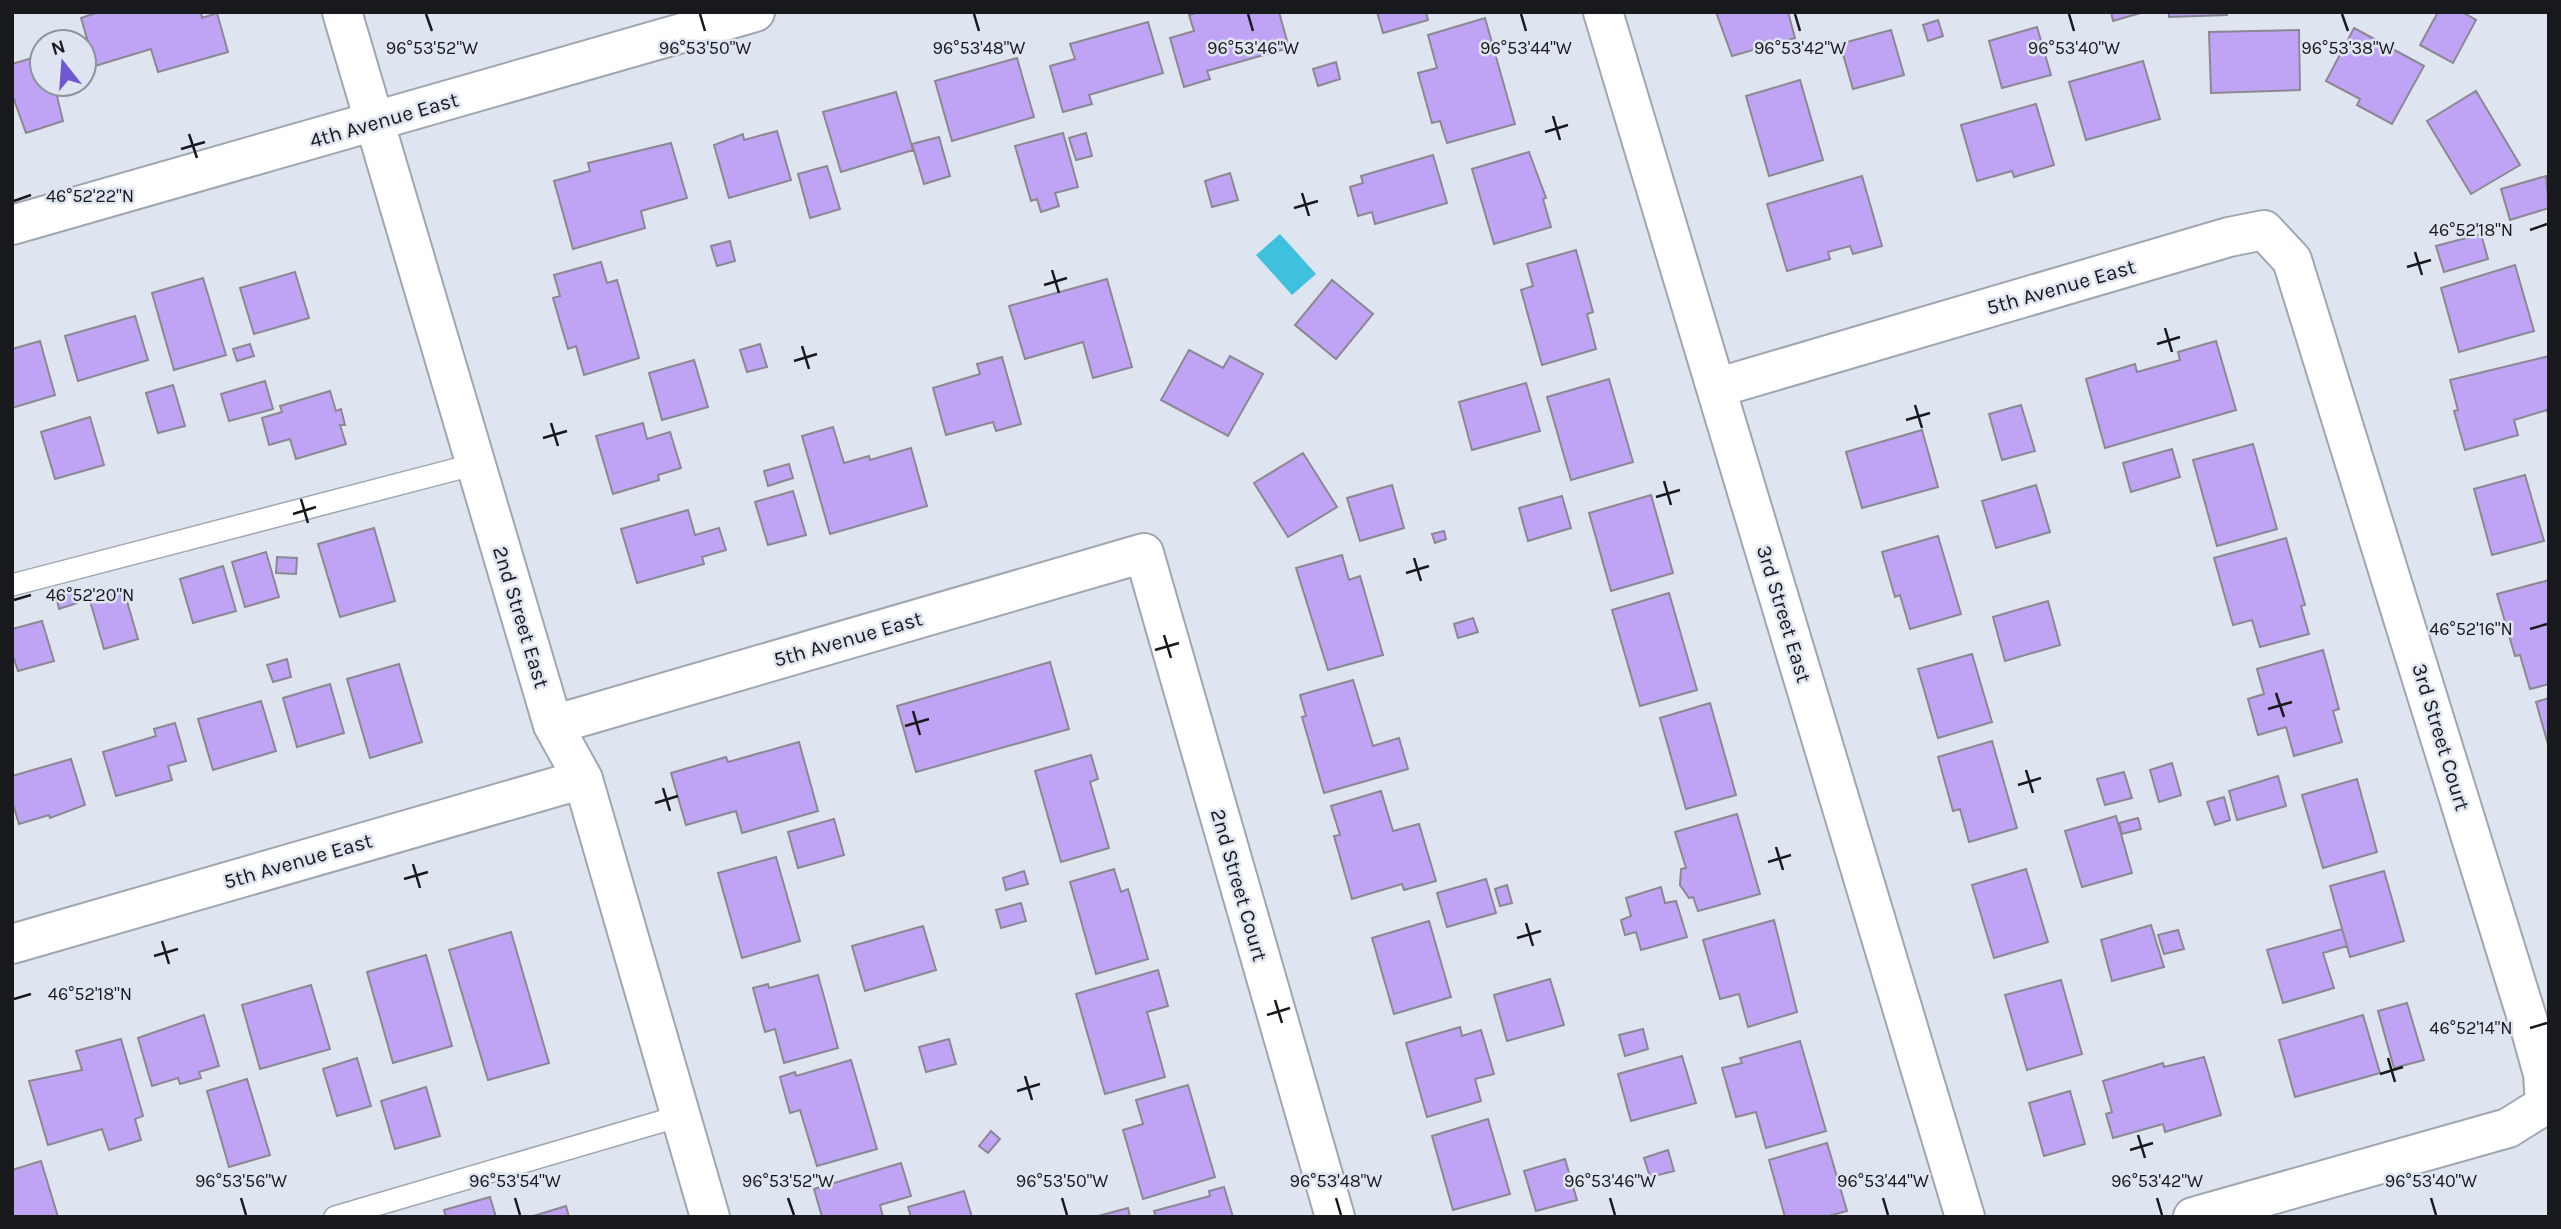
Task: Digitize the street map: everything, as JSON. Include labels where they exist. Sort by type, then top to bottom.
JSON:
[{"type":"street","name":"2nd Street East","points":[[342,12],[553,725],[583,779],[710,1217]]},
{"type":"street","name":"4th Avenue East","points":[[12,225],[755,12]]},
{"type":"street","name":"3rd Street East","points":[[1603,12],[1965,1217]]},
{"type":"street","name":"5th Avenue East","points":[[1716,388],[2229,237],[2264,230],[2292,260],[2326,362]]},
{"type":"street","name":"3rd Street Court","points":[[2193,1217],[2508,1128],[2545,1105],[2543,1074],[2531,1031],[2326,362]]},
{"type":"street","name":"5th Avenue East","points":[[553,725],[1143,553]]},
{"type":"street","name":"2nd Street Court","points":[[1143,553],[1335,1217]]},
{"type":"street","name":"5th Avenue East","points":[[12,944],[583,779]]},
{"type":"lane","points":[[12,585],[476,464]]},
{"type":"lane","points":[[335,1217],[680,1116]]},
{"type":"water","points":[[1280,234],[1316,274],[1292,295],[1256,255]]},
{"type":"building","points":[[99,12],[201,12],[202,18],[217,13],[228,52],[158,72],[151,49],[98,65],[98,28],[84,28],[81,18]]},
{"type":"building","points":[[1199,12],[1279,12],[1289,48],[1207,71],[1210,79],[1184,87],[1170,38],[1194,31],[1189,15]]},
{"type":"building","points":[[1377,12],[1426,12],[1428,20],[1383,33]]},
{"type":"building","points":[[1716,12],[1788,12],[1795,38],[1732,56]]},
{"type":"building","points":[[2111,12],[2144,12],[2113,21]]},
{"type":"building","points":[[2169,12],[2227,12],[2227,15],[2169,17]]},
{"type":"building","points":[[2438,12],[2462,12],[2476,20],[2453,63],[2420,45]]},
{"type":"building","points":[[1485,18],[1515,124],[1447,143],[1440,121],[1432,123],[1418,73],[1437,68],[1428,35]]},
{"type":"building","points":[[1938,20],[1943,36],[1928,41],[1923,25]]},
{"type":"building","points":[[1148,22],[1163,73],[1089,95],[1092,104],[1063,112],[1050,66],[1075,59],[1070,44]]},
{"type":"building","points":[[2037,27],[2051,75],[2002,88],[1989,41]]},
{"type":"building","points":[[2354,28],[2424,66],[2392,124],[2357,105],[2360,99],[2326,81]]},
{"type":"building","points":[[1891,30],[1904,75],[1853,89],[1840,44]]},
{"type":"building","points":[[2299,30],[2300,90],[2211,93],[2209,32]]},
{"type":"building","points":[[1017,58],[1034,117],[952,141],[935,81]]},
{"type":"building","points":[[28,59],[28,98],[57,98],[63,121],[26,133],[12,94],[12,64]]},
{"type":"building","points":[[2143,61],[2160,119],[2086,140],[2069,82]]},
{"type":"building","points":[[1336,62],[1340,79],[1318,86],[1313,69]]},
{"type":"building","points":[[1800,80],[1823,160],[1769,176],[1746,96]]},
{"type":"building","points":[[2476,91],[2520,165],[2471,194],[2427,121]]},
{"type":"building","points":[[896,92],[913,150],[841,172],[823,112]]},
{"type":"building","points":[[2036,104],[2054,165],[2014,177],[2012,171],[1977,181],[1961,125]]},
{"type":"building","points":[[777,131],[791,180],[729,198],[714,145],[743,134],[744,140]]},
{"type":"building","points":[[1063,133],[1078,187],[1055,193],[1059,206],[1041,212],[1037,199],[1031,201],[1015,146]]},
{"type":"building","points":[[1086,133],[1092,156],[1076,160],[1069,138]]},
{"type":"building","points":[[939,137],[950,176],[924,184],[912,144]]},
{"type":"building","points":[[671,143],[687,198],[641,211],[645,228],[573,249],[554,181],[590,171],[588,163]]},
{"type":"building","points":[[1529,152],[1546,198],[1543,199],[1551,227],[1494,244],[1472,169]]},
{"type":"building","points":[[1433,155],[1447,203],[1375,224],[1372,212],[1358,216],[1350,187],[1363,183],[1361,176]]},
{"type":"building","points":[[827,166],[840,209],[810,218],[798,174]]},
{"type":"building","points":[[1230,173],[1238,200],[1212,207],[1205,181]]},
{"type":"building","points":[[1862,176],[1882,246],[1853,254],[1850,246],[1828,252],[1830,259],[1787,271],[1767,204]]},
{"type":"building","points":[[2546,176],[2549,208],[2510,220],[2501,189]]},
{"type":"building","points":[[2481,234],[2488,259],[2444,272],[2436,246]]},
{"type":"building","points":[[730,241],[735,261],[717,266],[711,246]]},
{"type":"building","points":[[1576,250],[1593,312],[1587,314],[1596,349],[1542,365],[1521,290],[1533,286],[1527,264]]},
{"type":"building","points":[[601,262],[607,283],[617,280],[639,358],[584,375],[576,346],[568,349],[553,298],[560,296],[554,275]]},
{"type":"building","points":[[2515,265],[2534,331],[2459,352],[2441,288]]},
{"type":"building","points":[[295,272],[309,318],[254,334],[240,288]]},
{"type":"building","points":[[203,278],[226,355],[174,370],[152,293]]},
{"type":"building","points":[[1107,279],[1132,367],[1093,378],[1083,342],[1025,359],[1009,306]]},
{"type":"building","points":[[1332,280],[1373,314],[1336,359],[1295,325]]},
{"type":"building","points":[[135,316],[148,360],[78,381],[65,336]]},
{"type":"building","points":[[40,341],[55,395],[12,408],[12,349]]},
{"type":"building","points":[[2216,341],[2236,410],[2105,448],[2086,379],[2135,364],[2137,372],[2180,360],[2178,352]]},
{"type":"building","points":[[250,344],[254,356],[237,361],[233,349]]},
{"type":"building","points":[[760,344],[767,367],[747,372],[740,350]]},
{"type":"building","points":[[1189,350],[1223,368],[1230,356],[1263,374],[1228,436],[1161,400]]},
{"type":"building","points":[[2549,356],[2549,417],[2547,410],[2514,420],[2518,435],[2465,450],[2454,411],[2458,410],[2450,380]]},
{"type":"building","points":[[1002,357],[1021,424],[996,431],[993,422],[946,435],[933,388],[980,374],[977,364]]},
{"type":"building","points":[[694,360],[708,407],[662,420],[649,373]]},
{"type":"building","points":[[1609,379],[1633,462],[1571,480],[1547,397]]},
{"type":"building","points":[[265,381],[273,409],[229,421],[221,394]]},
{"type":"building","points":[[1526,383],[1540,431],[1472,450],[1459,402]]},
{"type":"building","points":[[173,385],[185,426],[158,433],[146,393]]},
{"type":"building","points":[[330,391],[336,411],[341,409],[345,425],[340,425],[346,444],[296,459],[290,439],[269,445],[262,418],[282,412],[280,406]]},
{"type":"building","points":[[2021,405],[2035,451],[2002,460],[1989,414]]},
{"type":"building","points":[[90,417],[104,465],[55,479],[41,432]]},
{"type":"building","points":[[643,423],[647,439],[670,432],[681,468],[658,475],[659,480],[613,494],[596,436]]},
{"type":"building","points":[[833,427],[844,463],[869,456],[870,460],[911,448],[927,506],[830,534],[802,436]]},
{"type":"building","points":[[1922,430],[1938,487],[1862,508],[1846,452]]},
{"type":"building","points":[[2253,444],[2277,529],[2217,546],[2193,460]]},
{"type":"building","points":[[2172,449],[2180,477],[2131,492],[2123,463]]},
{"type":"building","points":[[1303,453],[1337,507],[1288,537],[1254,483]]},
{"type":"building","points":[[789,464],[793,478],[768,486],[764,471]]},
{"type":"building","points":[[2525,475],[2544,541],[2492,555],[2474,489]]},
{"type":"building","points":[[1392,485],[1404,528],[1360,541],[1347,498]]},
{"type":"building","points":[[2036,485],[2050,532],[1996,548],[1982,501]]},
{"type":"building","points":[[793,491],[806,535],[768,545],[755,502]]},
{"type":"building","points":[[1651,495],[1673,573],[1611,591],[1589,513]]},
{"type":"building","points":[[1562,496],[1571,528],[1528,541],[1519,508]]},
{"type":"building","points":[[688,510],[695,535],[719,528],[726,550],[702,557],[704,564],[637,583],[621,529]]},
{"type":"building","points":[[374,528],[395,601],[340,617],[318,544]]},
{"type":"building","points":[[1444,531],[1446,539],[1435,543],[1432,534]]},
{"type":"building","points":[[1938,536],[1961,614],[1910,629],[1900,595],[1895,597],[1882,552]]},
{"type":"building","points":[[2286,538],[2305,605],[2301,606],[2309,634],[2260,647],[2252,620],[2233,625],[2214,558]]},
{"type":"building","points":[[266,552],[279,597],[245,607],[232,562]]},
{"type":"building","points":[[1342,555],[1349,580],[1360,576],[1383,655],[1328,670],[1296,568]]},
{"type":"building","points":[[277,557],[297,558],[296,574],[276,573]]},
{"type":"building","points":[[223,566],[236,611],[193,623],[180,579]]},
{"type":"building","points":[[2549,580],[2549,684],[2530,689],[2520,655],[2515,656],[2497,594]]},
{"type":"building","points":[[74,591],[77,603],[59,609],[56,596]]},
{"type":"building","points":[[124,591],[138,639],[104,649],[90,601]]},
{"type":"building","points":[[1669,593],[1697,690],[1640,706],[1612,610]]},
{"type":"building","points":[[2048,601],[2060,645],[2005,661],[1993,617]]},
{"type":"building","points":[[1473,618],[1478,632],[1458,638],[1454,624]]},
{"type":"building","points":[[42,621],[54,661],[18,671],[12,653],[12,629]]},
{"type":"building","points":[[2323,650],[2339,709],[2333,711],[2342,742],[2294,756],[2286,727],[2258,735],[2248,699],[2264,694],[2257,669]]},
{"type":"building","points":[[1972,654],[1992,722],[1938,738],[1918,669]]},
{"type":"building","points":[[287,659],[291,677],[273,682],[267,665]]},
{"type":"building","points":[[1050,662],[1069,729],[916,772],[897,706]]},
{"type":"building","points":[[399,664],[422,742],[370,758],[347,679]]},
{"type":"building","points":[[1353,680],[1373,746],[1399,738],[1408,769],[1324,793],[1302,717],[1306,716],[1300,695]]},
{"type":"building","points":[[330,684],[344,733],[297,747],[283,698]]},
{"type":"building","points":[[2549,698],[2549,748],[2536,702]]},
{"type":"building","points":[[261,701],[276,751],[213,770],[198,719]]},
{"type":"building","points":[[1710,703],[1736,795],[1686,809],[1660,718]]},
{"type":"building","points":[[175,723],[186,761],[168,766],[172,780],[116,796],[103,752],[156,736],[154,729]]},
{"type":"building","points":[[1992,741],[2017,828],[1969,842],[1960,809],[1953,811],[1938,757]]},
{"type":"building","points":[[799,742],[818,811],[742,833],[736,811],[686,825],[671,773],[726,757],[728,762]]},
{"type":"building","points":[[1091,755],[1098,779],[1090,782],[1109,848],[1061,862],[1035,771]]},
{"type":"building","points":[[71,759],[85,805],[50,818],[49,815],[19,824],[12,801],[12,776]]},
{"type":"building","points":[[2172,763],[2181,795],[2159,802],[2150,770]]},
{"type":"building","points":[[2124,772],[2132,798],[2105,805],[2097,779]]},
{"type":"building","points":[[2278,776],[2286,806],[2237,820],[2229,791]]},
{"type":"building","points":[[2357,779],[2377,852],[2323,868],[2302,795]]},
{"type":"building","points":[[1381,791],[1393,831],[1419,824],[1436,881],[1404,890],[1402,884],[1352,899],[1334,836],[1340,835],[1331,806]]},
{"type":"building","points":[[2224,797],[2230,820],[2215,825],[2207,802]]},
{"type":"building","points":[[1737,814],[1760,894],[1698,911],[1693,897],[1689,898],[1680,885],[1681,869],[1686,868],[1675,832]]},
{"type":"building","points":[[2116,816],[2132,873],[2082,887],[2065,831]]},
{"type":"building","points":[[2138,818],[2141,829],[2122,834],[2119,823]]},
{"type":"building","points":[[834,819],[844,855],[798,868],[788,832]]},
{"type":"building","points":[[776,857],[800,941],[742,958],[718,873]]},
{"type":"building","points":[[1114,869],[1121,892],[1128,889],[1148,959],[1096,974],[1070,882]]},
{"type":"building","points":[[2026,869],[2048,942],[1994,958],[1972,885]]},
{"type":"building","points":[[1024,871],[1028,884],[1006,890],[1003,878]]},
{"type":"building","points":[[2384,871],[2404,941],[2350,957],[2330,886]]},
{"type":"building","points":[[1486,879],[1496,913],[1447,927],[1437,893]]},
{"type":"building","points":[[1507,885],[1512,903],[1500,906],[1495,889]]},
{"type":"building","points":[[1661,887],[1665,903],[1676,901],[1687,937],[1641,950],[1636,932],[1625,935],[1621,920],[1631,916],[1626,898]]},
{"type":"building","points":[[1021,903],[1026,921],[1001,928],[996,910]]},
{"type":"building","points":[[1774,920],[1797,1012],[1748,1027],[1739,994],[1720,999],[1703,940]]},
{"type":"building","points":[[1429,921],[1451,997],[1394,1014],[1372,938]]},
{"type":"building","points":[[2151,925],[2164,967],[2112,981],[2101,940]]},
{"type":"building","points":[[923,926],[936,970],[865,991],[852,946]]},
{"type":"building","points":[[2342,929],[2347,946],[2323,953],[2334,988],[2283,1003],[2267,950]]},
{"type":"building","points":[[2178,930],[2184,949],[2164,954],[2158,935]]},
{"type":"building","points":[[511,932],[549,1063],[488,1080],[449,950]]},
{"type":"building","points":[[426,955],[452,1046],[393,1063],[367,972]]},
{"type":"building","points":[[1158,970],[1168,1006],[1147,1012],[1165,1077],[1105,1094],[1076,994]]},
{"type":"building","points":[[818,975],[838,1048],[784,1063],[775,1029],[765,1032],[753,988],[768,984],[769,988]]},
{"type":"building","points":[[1550,979],[1564,1025],[1507,1041],[1494,995]]},
{"type":"building","points":[[2061,980],[2082,1054],[2027,1070],[2005,995]]},
{"type":"building","points":[[311,985],[330,1049],[260,1069],[242,1005]]},
{"type":"building","points":[[2407,1003],[2424,1060],[2394,1068],[2378,1011]]},
{"type":"building","points":[[204,1015],[219,1066],[199,1072],[201,1078],[180,1084],[178,1078],[152,1086],[138,1038]]},
{"type":"building","points":[[2363,1015],[2380,1073],[2295,1097],[2279,1040]]},
{"type":"building","points":[[1460,1027],[1462,1036],[1481,1030],[1494,1074],[1475,1079],[1481,1101],[1427,1117],[1406,1043]]},
{"type":"building","points":[[1643,1029],[1648,1049],[1625,1056],[1619,1035]]},
{"type":"building","points":[[121,1039],[143,1116],[135,1119],[141,1140],[109,1150],[102,1129],[48,1145],[29,1081],[82,1070],[76,1051]]},
{"type":"building","points":[[949,1039],[956,1064],[926,1072],[919,1047]]},
{"type":"building","points":[[1800,1041],[1826,1131],[1766,1148],[1756,1112],[1736,1117],[1722,1068],[1742,1063],[1740,1058]]},
{"type":"building","points":[[1682,1056],[1696,1103],[1631,1121],[1618,1074]]},
{"type":"building","points":[[2204,1057],[2221,1115],[2165,1132],[2163,1124],[2113,1138],[2106,1114],[2112,1112],[2103,1081],[2163,1063],[2164,1067]]},
{"type":"building","points":[[357,1058],[371,1106],[337,1116],[323,1069]]},
{"type":"building","points":[[851,1060],[877,1149],[817,1166],[800,1110],[790,1113],[780,1077],[795,1072],[796,1076]]},
{"type":"building","points":[[247,1079],[270,1155],[229,1167],[207,1091]]},
{"type":"building","points":[[1188,1085],[1215,1177],[1143,1199],[1123,1130],[1143,1124],[1136,1100]]},
{"type":"building","points":[[426,1087],[440,1136],[395,1149],[381,1101]]},
{"type":"building","points":[[2070,1091],[2085,1144],[2044,1156],[2029,1103]]},
{"type":"building","points":[[1488,1119],[1510,1194],[1453,1210],[1432,1136]]},
{"type":"building","points":[[991,1131],[1000,1139],[988,1153],[979,1146]]},
{"type":"building","points":[[1827,1143],[1847,1211],[1825,1217],[1785,1217],[1769,1160]]},
{"type":"building","points":[[1668,1150],[1674,1171],[1650,1177],[1644,1158]]},
{"type":"building","points":[[1565,1159],[1577,1200],[1536,1211],[1524,1171]]},
{"type":"building","points":[[41,1161],[58,1217],[12,1217],[12,1170]]},
{"type":"building","points":[[901,1163],[911,1196],[880,1205],[883,1217],[822,1217],[814,1189]]},
{"type":"building","points":[[1224,1187],[1233,1217],[1156,1217],[1154,1211],[1210,1196],[1209,1191]]},
{"type":"building","points":[[964,1191],[972,1217],[911,1217],[908,1207]]},
{"type":"building","points":[[490,1197],[496,1217],[446,1217],[444,1210]]},
{"type":"building","points":[[566,1206],[569,1217],[530,1217]]},
{"type":"building","points":[[1128,1208],[1130,1217],[1098,1217],[1098,1216]]}]
